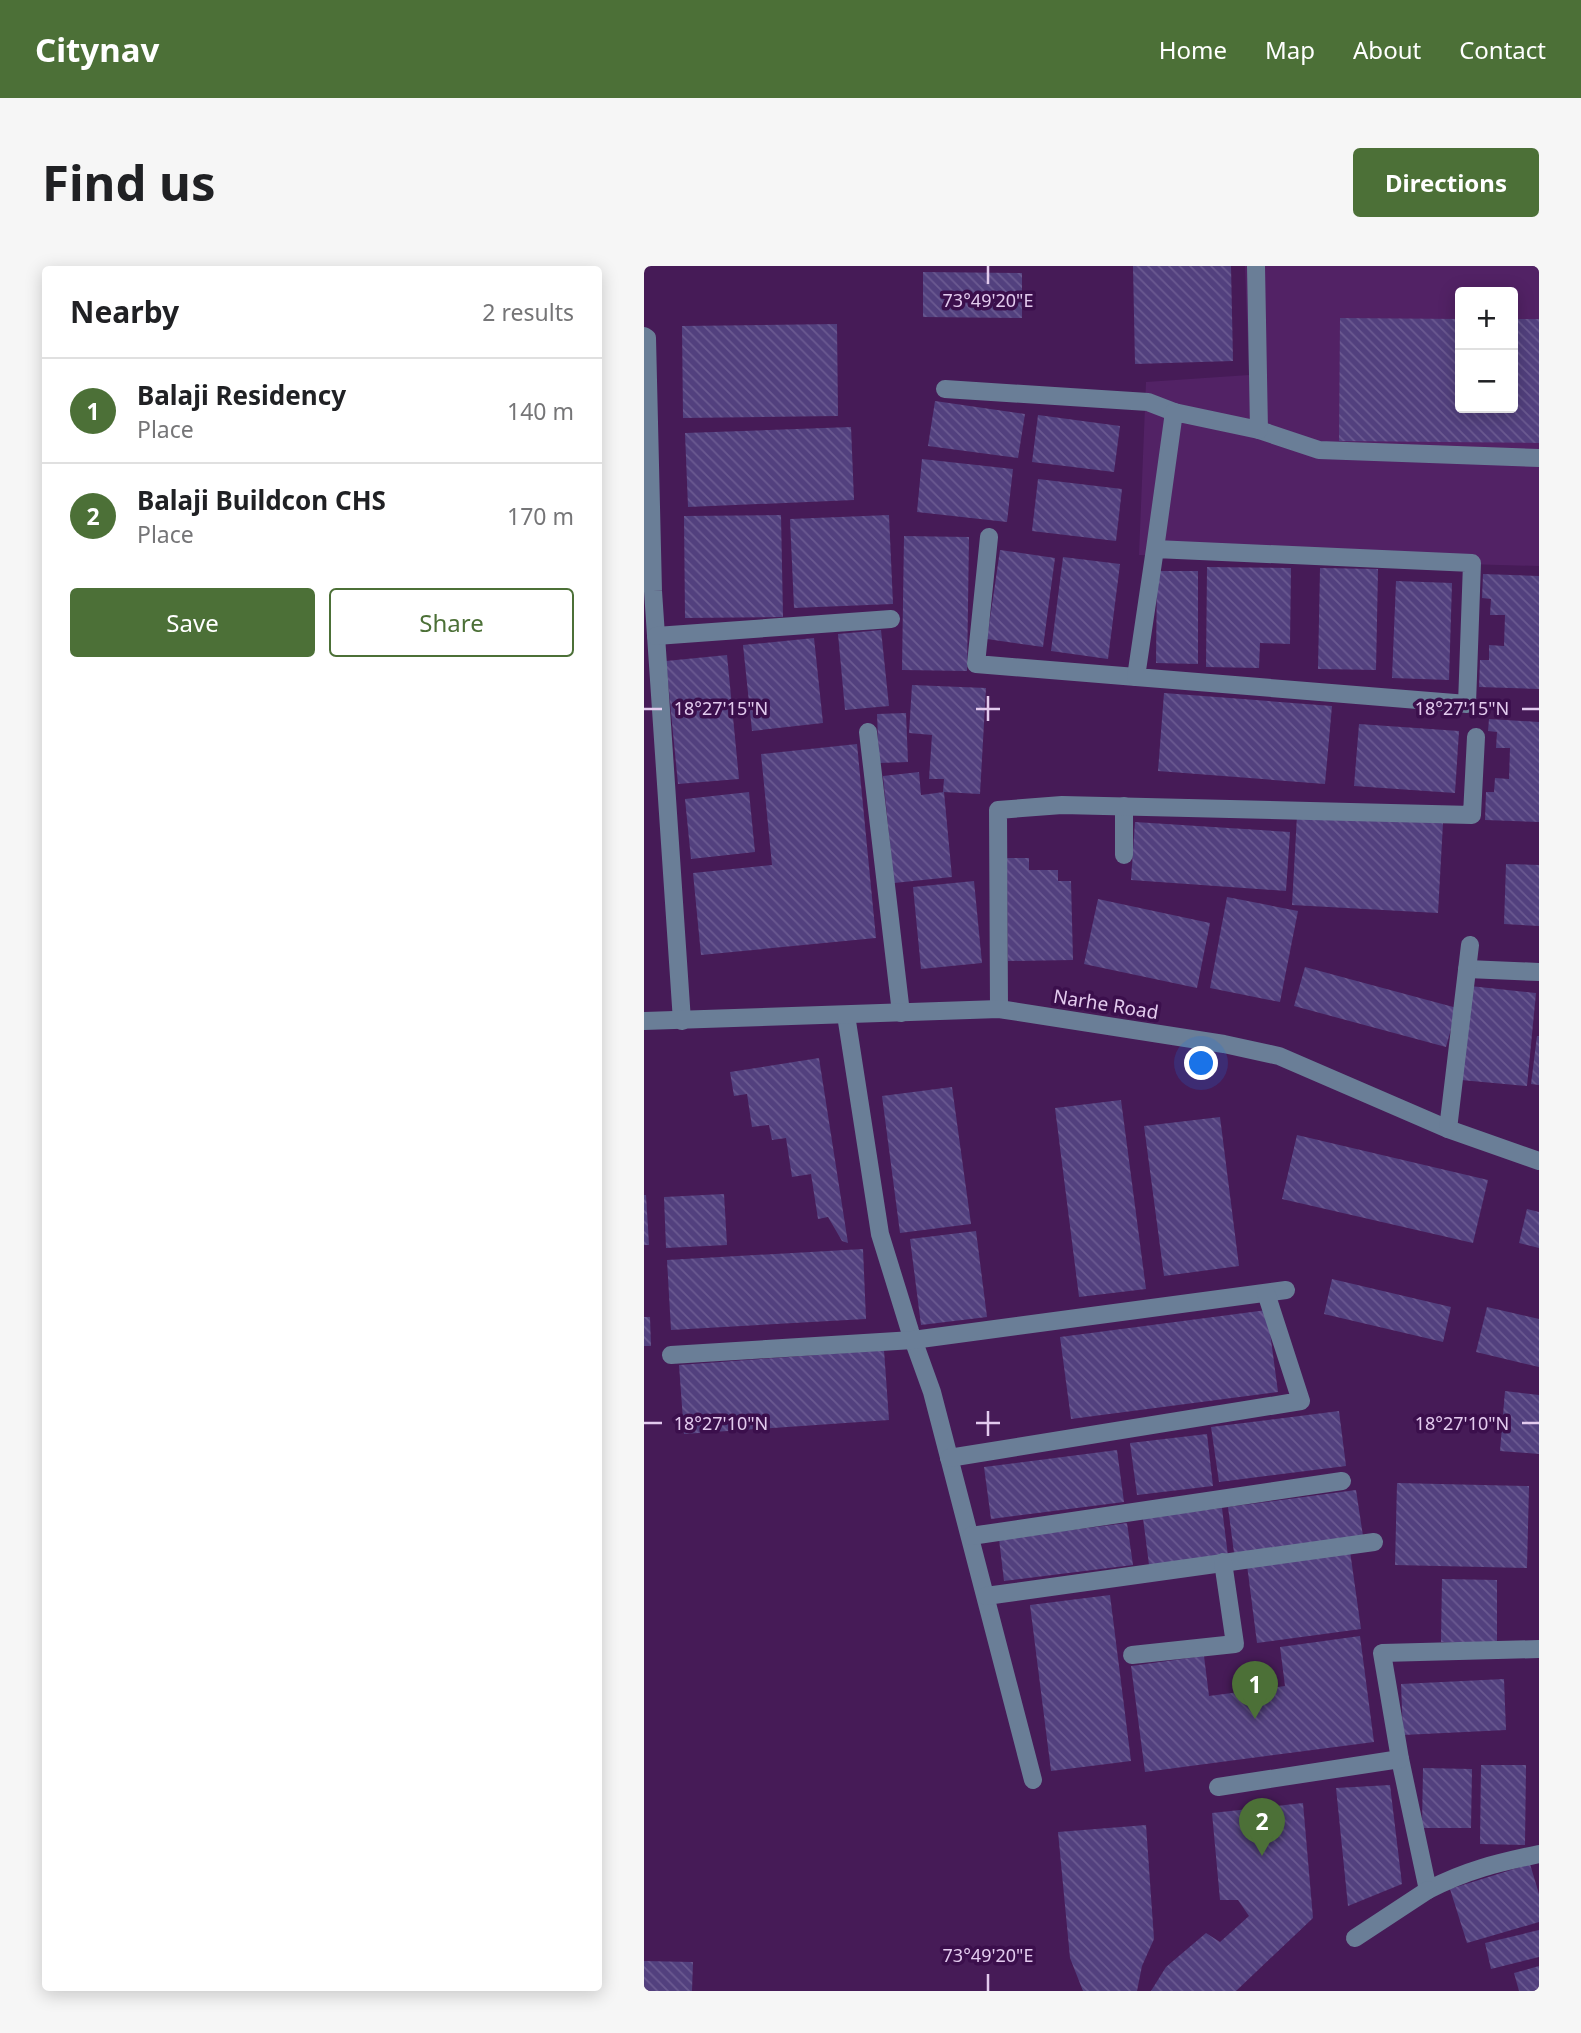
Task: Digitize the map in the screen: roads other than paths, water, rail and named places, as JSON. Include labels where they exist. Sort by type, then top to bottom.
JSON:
[{"type":"street","points":[[1256,266],[1259,430]]},
{"type":"street","points":[[644,336],[648,338],[656,636],[682,1021]]},
{"type":"street","points":[[945,390],[1148,402],[1174,412],[1259,430],[1319,450],[1539,458]]},
{"type":"street","points":[[1136,677],[1174,412]]},
{"type":"street","points":[[989,537],[975,664],[1467,704],[1472,564],[1155,549]]},
{"type":"street","points":[[656,636],[891,619]]},
{"type":"street","points":[[869,732],[901,1013]]},
{"type":"street","points":[[999,1009],[998,810],[1062,805],[1472,815],[1476,737]]},
{"type":"street","points":[[1124,806],[1124,855]]},
{"type":"street","points":[[1448,1129],[1470,945]]},
{"type":"street","points":[[1467,969],[1539,972]]},
{"type":"street","name":"Narhe Road","points":[[644,1021],[999,1009],[1224,1044],[1279,1056],[1448,1129],[1539,1161]]},
{"type":"street","points":[[846,1015],[880,1234],[932,1392],[1033,1780]]},
{"type":"street","points":[[671,1355],[913,1340],[1286,1290]]},
{"type":"street","points":[[950,1458],[1301,1401],[1266,1293]]},
{"type":"street","points":[[971,1536],[1342,1481]]},
{"type":"street","points":[[986,1596],[1374,1542]]},
{"type":"street","points":[[1132,1655],[1235,1644],[1223,1562]]},
{"type":"street","points":[[1428,1890],[1400,1759],[1382,1653],[1539,1649]]},
{"type":"street","points":[[1218,1787],[1400,1759]]},
{"type":"street","points":[[1355,1938],[1428,1890],[1458,1875],[1490,1864],[1539,1854]]},
{"type":"place","name":"Balaji Residency","points":[[1255,1719]]},
{"type":"place","name":"Balaji Buildcon CHS","points":[[1262,1856]]}]
